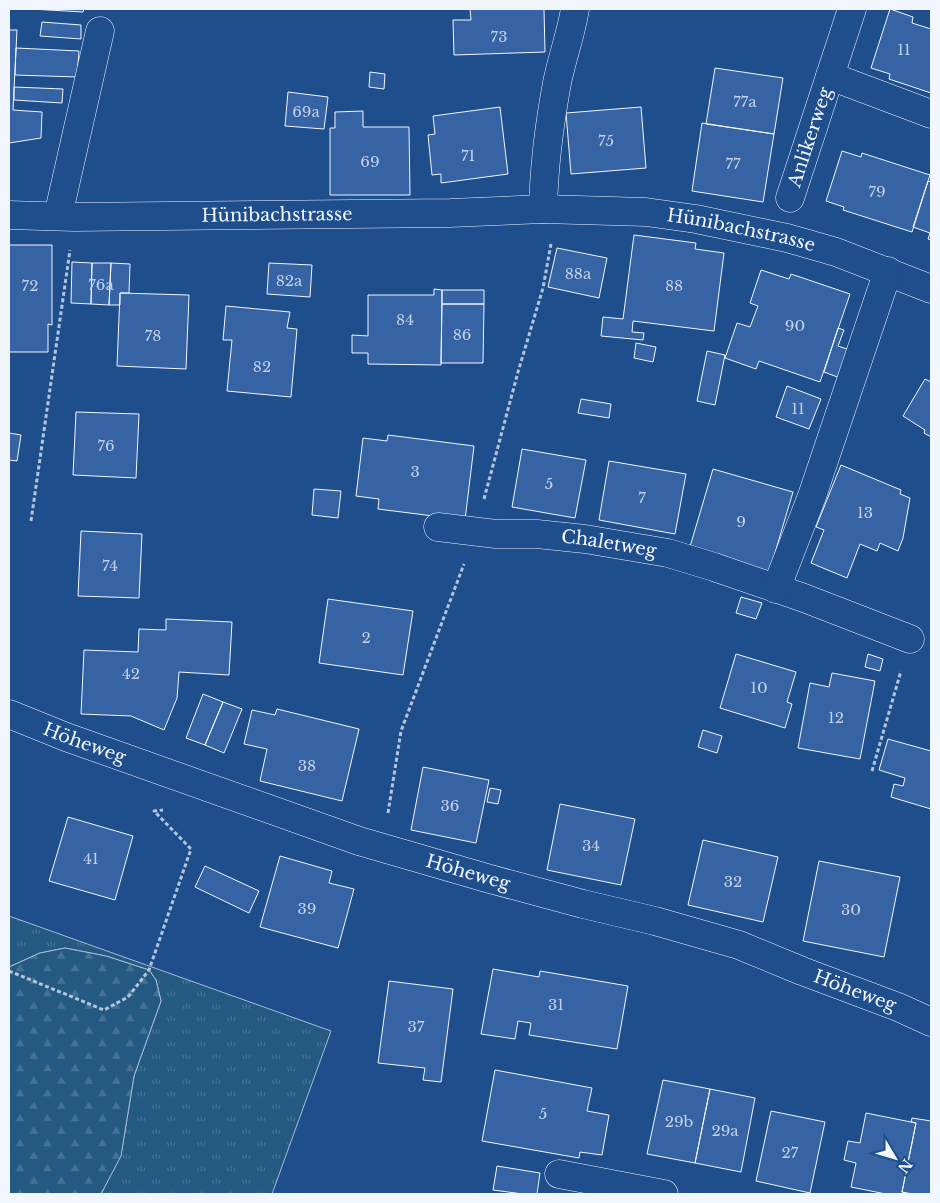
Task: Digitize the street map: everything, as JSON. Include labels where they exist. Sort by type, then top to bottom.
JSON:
[{"type":"street","points":[[543,209],[544,167],[548,131],[557,82],[575,9]]},
{"type":"street","name":"Anlikerweg","points":[[790,198],[852,9]]},
{"type":"street","points":[[66,217],[100,31]]},
{"type":"street","name":"Anlikerweg","points":[[830,76],[931,114]]},
{"type":"street","name":"Hünibachstrasse","points":[[9,215],[66,217],[450,213],[543,209],[646,212],[696,219],[787,238],[836,252],[931,289]]},
{"type":"street","points":[[776,589],[812,496],[888,271]]},
{"type":"street","name":"Chaletweg","points":[[438,527],[496,534],[536,534],[585,539],[668,553],[776,589],[910,639]]},
{"type":"street","name":"Höheweg","points":[[9,714],[359,841],[482,877],[655,921],[738,945],[898,1007],[931,1022]]},
{"type":"street","points":[[559,1174],[664,1194]]},
{"type":"path","points":[[31,521],[59,333],[66,217]]},
{"type":"path","points":[[872,771],[910,639]]},
{"type":"path","points":[[9,971],[104,1010],[128,997],[149,970],[192,849],[154,811],[164,810]]},
{"type":"green space","points":[[9,916],[331,1031],[272,1194],[101,1194],[121,1155],[134,1076],[161,1001],[156,980],[149,970],[106,956],[65,948],[40,953],[9,967]]},
{"type":"green space","points":[[65,948],[106,956],[149,970],[156,980],[161,1001],[134,1076],[121,1156],[101,1194],[9,1194],[9,967],[40,953]]},
{"type":"building","points":[[31,9],[84,9],[83,12]]},
{"type":"building","points":[[470,9],[544,9],[545,52],[454,55],[453,20],[471,20]]},
{"type":"building","points":[[890,9],[913,17],[912,23],[931,29],[931,93],[889,79],[890,74],[871,68]]},
{"type":"building","points":[[42,22],[81,25],[81,39],[40,36]]},
{"type":"building","points":[[9,30],[17,30],[13,110],[42,112],[41,138],[9,143]]},
{"type":"building","points":[[16,48],[79,51],[77,77],[15,75]]},
{"type":"building","points":[[715,68],[783,78],[774,134],[706,124]]},
{"type":"building","points":[[370,72],[385,74],[384,89],[369,87]]},
{"type":"building","points":[[14,87],[63,89],[62,103],[14,100]]},
{"type":"building","points":[[288,92],[328,97],[324,129],[285,126]]},
{"type":"building","points":[[500,107],[508,174],[441,183],[441,174],[432,175],[428,135],[435,134],[433,116]]},
{"type":"building","points":[[641,107],[646,168],[571,174],[566,113]]},
{"type":"building","points":[[363,111],[363,127],[409,127],[410,195],[330,195],[330,128],[335,128],[335,112]]},
{"type":"building","points":[[702,123],[774,134],[763,202],[692,191]]},
{"type":"building","points":[[842,151],[861,157],[862,153],[930,175],[912,232],[843,210],[844,207],[826,201]]},
{"type":"building","points":[[928,181],[931,182],[931,240],[928,239],[930,233],[913,227]]},
{"type":"building","points":[[634,235],[696,243],[695,249],[724,253],[714,331],[633,321],[632,332],[644,333],[643,340],[601,336],[603,317],[623,319]]},
{"type":"building","points":[[9,245],[52,245],[52,325],[48,324],[48,352],[9,352]]},
{"type":"building","points":[[557,248],[607,258],[599,298],[548,287]]},
{"type":"building","points":[[72,262],[92,263],[91,304],[71,303]]},
{"type":"building","points":[[92,263],[111,263],[109,305],[91,304]]},
{"type":"building","points":[[111,263],[130,264],[129,293],[120,293],[120,305],[109,305]]},
{"type":"building","points":[[269,263],[312,265],[310,297],[267,294]]},
{"type":"building","points":[[761,270],[789,279],[791,274],[850,294],[820,382],[759,361],[756,369],[725,358],[737,323],[750,327],[758,306],[750,303]]},
{"type":"building","points":[[434,289],[442,290],[441,365],[368,364],[368,353],[352,353],[352,335],[368,336],[368,295],[434,295]]},
{"type":"building","points":[[442,290],[484,290],[484,304],[442,304]]},
{"type":"building","points":[[120,293],[189,295],[186,369],[117,366]]},
{"type":"building","points":[[442,304],[484,304],[483,363],[441,363]]},
{"type":"building","points":[[226,306],[290,312],[287,328],[297,329],[291,397],[227,391],[232,340],[223,340]]},
{"type":"building","points":[[838,328],[844,330],[838,346],[850,350],[840,378],[824,372]]},
{"type":"building","points":[[636,343],[656,347],[653,362],[634,358]]},
{"type":"building","points":[[707,351],[725,355],[715,405],[697,401]]},
{"type":"building","points":[[925,379],[931,382],[931,437],[924,433],[925,430],[903,416]]},
{"type":"building","points":[[787,386],[821,399],[809,429],[776,417]]},
{"type":"building","points":[[581,399],[611,404],[609,418],[578,413]]},
{"type":"building","points":[[76,412],[139,414],[136,478],[73,475]]},
{"type":"building","points":[[9,433],[21,435],[17,461],[9,460]]},
{"type":"building","points":[[388,435],[474,446],[465,520],[378,509],[379,499],[356,496],[363,438],[387,441]]},
{"type":"building","points":[[522,449],[586,460],[575,518],[512,507]]},
{"type":"building","points":[[609,461],[686,474],[675,534],[599,520]]},
{"type":"building","points":[[841,465],[901,490],[900,494],[910,498],[903,538],[898,551],[880,543],[877,551],[860,544],[847,578],[811,563],[824,530],[816,527]]},
{"type":"building","points":[[713,469],[793,492],[769,573],[689,550]]},
{"type":"building","points":[[314,489],[341,491],[338,518],[312,515]]},
{"type":"building","points":[[81,531],[142,534],[139,598],[78,596]]},
{"type":"building","points":[[741,597],[762,603],[756,619],[736,613]]},
{"type":"building","points":[[328,599],[413,611],[403,675],[319,663]]},
{"type":"building","points":[[166,619],[232,622],[229,675],[179,672],[177,698],[164,730],[131,716],[81,714],[84,650],[138,652],[139,629],[166,630]]},
{"type":"building","points":[[736,654],[796,672],[787,702],[792,704],[785,728],[720,708]]},
{"type":"building","points":[[868,654],[883,659],[880,671],[865,667]]},
{"type":"building","points":[[832,673],[875,681],[860,759],[798,748],[810,683],[829,687]]},
{"type":"building","points":[[203,694],[223,702],[205,745],[186,738]]},
{"type":"building","points":[[223,702],[242,709],[224,753],[205,745]]},
{"type":"building","points":[[277,709],[359,729],[342,801],[260,781],[267,749],[244,744],[252,710],[275,715]]},
{"type":"building","points":[[703,730],[722,736],[717,753],[698,747]]},
{"type":"building","points":[[888,739],[931,751],[931,809],[891,797],[894,784],[903,786],[905,778],[879,770]]},
{"type":"building","points":[[423,767],[489,780],[476,843],[411,830]]},
{"type":"building","points":[[490,788],[501,790],[498,804],[487,802]]},
{"type":"building","points":[[560,804],[635,819],[621,885],[547,870]]},
{"type":"building","points":[[68,817],[133,836],[115,900],[49,881]]},
{"type":"building","points":[[703,840],[778,857],[763,922],[688,905]]},
{"type":"building","points":[[280,856],[332,871],[329,883],[354,889],[338,948],[260,927]]},
{"type":"building","points":[[819,861],[900,877],[884,957],[803,941]]},
{"type":"building","points":[[205,866],[259,891],[249,913],[195,887]]},
{"type":"building","points":[[493,969],[539,977],[540,971],[628,986],[617,1049],[529,1035],[531,1023],[518,1021],[515,1039],[481,1034]]},
{"type":"building","points":[[389,981],[453,989],[441,1082],[423,1080],[425,1068],[378,1063]]},
{"type":"building","points":[[495,1070],[592,1088],[587,1111],[609,1115],[602,1155],[580,1152],[579,1158],[482,1141]]},
{"type":"building","points":[[663,1080],[710,1089],[695,1163],[647,1154]]},
{"type":"building","points":[[710,1089],[755,1098],[741,1172],[695,1163]]},
{"type":"building","points":[[771,1111],[825,1122],[810,1193],[756,1181]]},
{"type":"building","points":[[866,1113],[916,1123],[902,1192],[907,1194],[886,1194],[851,1187],[856,1163],[844,1160],[848,1141],[860,1143]]},
{"type":"building","points":[[912,1118],[931,1121],[931,1194],[902,1192],[916,1123],[911,1122]]},
{"type":"building","points":[[497,1166],[540,1173],[537,1194],[493,1190]]}]
